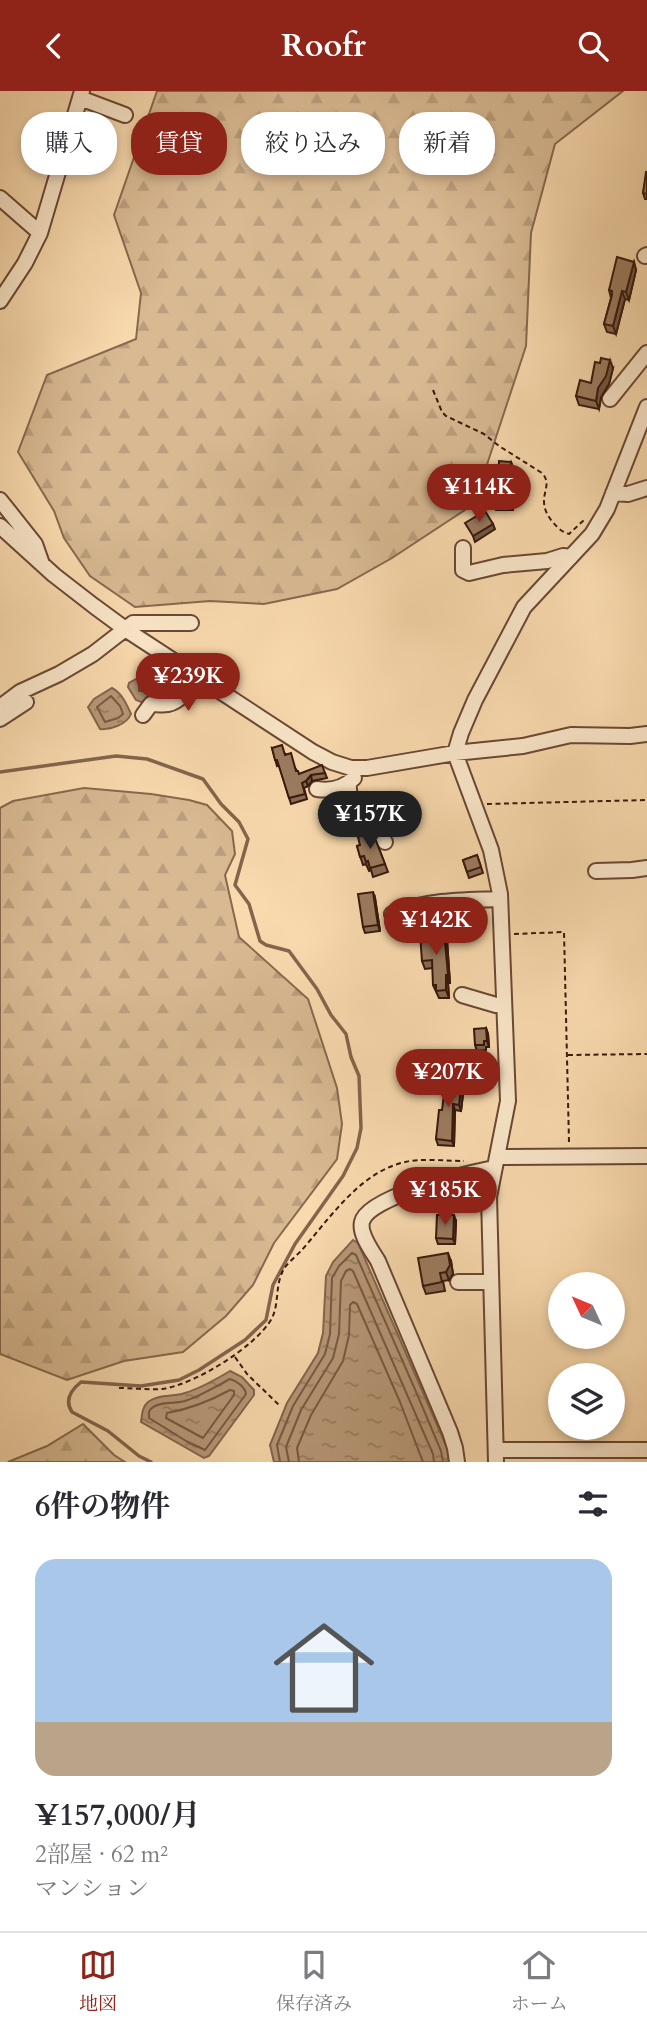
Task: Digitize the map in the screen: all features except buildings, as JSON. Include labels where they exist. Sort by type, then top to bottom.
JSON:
[{"type":"street","points":[[0,301],[40,233],[81,95],[125,115]]},
{"type":"street","points":[[0,198],[40,233]]},
{"type":"street","points":[[610,399],[647,353]]},
{"type":"street","points":[[647,407],[607,509],[592,534],[524,607],[475,700],[455,753],[491,850],[500,899],[508,1101],[489,1197],[496,1456],[647,1450]]},
{"type":"street","points":[[613,493],[628,494],[647,488]]},
{"type":"street","points":[[0,500],[35,544],[43,565]]},
{"type":"street","points":[[0,526],[43,565],[126,630],[332,762],[356,768],[523,745],[571,735],[647,734]]},
{"type":"street","points":[[463,548],[463,570],[469,573],[503,565],[547,561],[563,555],[571,557]]},
{"type":"street","points":[[0,707],[20,692],[78,663],[126,630],[133,622],[191,623]]},
{"type":"street","points":[[143,715],[151,704],[168,704],[175,701],[186,692],[197,676]]},
{"type":"street","points":[[0,719],[26,702]]},
{"type":"street","points":[[317,789],[334,790],[349,783],[354,778],[356,768]]},
{"type":"street","points":[[349,783],[348,799],[361,820],[385,842]]},
{"type":"street","points":[[596,871],[647,868]]},
{"type":"street","points":[[392,914],[437,901],[500,899]]},
{"type":"street","points":[[462,995],[503,1005]]},
{"type":"street","points":[[457,1462],[450,1432],[378,1261],[365,1237],[361,1226],[365,1215],[378,1204],[396,1196],[496,1163],[569,1157],[647,1156]]},
{"type":"street","points":[[458,1282],[491,1282]]},
{"type":"path","points":[[433,390],[446,416],[484,434],[546,477],[548,485],[543,502],[544,509],[563,532],[569,534],[600,507],[607,509]]},
{"type":"path","points":[[472,804],[647,800]]},
{"type":"path","points":[[500,935],[564,932],[569,1157]]},
{"type":"path","points":[[567,1055],[647,1054]]},
{"type":"path","points":[[119,1388],[162,1389],[181,1384],[194,1379],[254,1341],[273,1317],[280,1278],[286,1267],[329,1217],[365,1183],[386,1169],[407,1161],[463,1161]]},
{"type":"path","points":[[233,1355],[247,1374],[279,1405]]},
{"type":"green space","points":[[157,91],[623,91],[555,144],[531,233],[526,346],[474,504],[392,558],[337,589],[264,604],[210,601],[135,607],[90,576],[64,538],[54,511],[18,452],[47,375],[136,339],[141,293],[114,215],[131,166],[131,175],[227,175],[227,112],[150,112]]},
{"type":"green space","points":[[84,788],[151,794],[207,805],[232,831],[235,854],[225,875],[239,937],[308,999],[337,1088],[342,1124],[337,1159],[274,1243],[253,1285],[226,1316],[183,1352],[124,1361],[67,1380],[0,1354],[0,808],[13,801]]},
{"type":"green space","points":[[83,1424],[114,1455],[125,1462],[8,1462],[47,1446]]},
{"type":"water","points":[[156,668],[164,669],[173,676],[180,685],[177,691],[168,696],[141,702],[136,700],[128,687],[129,683]]},
{"type":"water","points":[[112,688],[121,696],[131,714],[118,726],[100,729],[88,707],[94,699]]},
{"type":"water","points":[[353,1240],[358,1243],[448,1450],[449,1462],[274,1462],[270,1445],[287,1403],[318,1353],[323,1333],[326,1276],[333,1262]]},
{"type":"water","points":[[230,1371],[242,1377],[254,1390],[254,1395],[209,1456],[204,1458],[141,1422],[145,1406],[152,1399],[191,1391]]},
{"type":"waterway","points":[[0,772],[116,756],[147,759],[203,779],[221,804],[239,822],[248,839],[235,885],[249,904],[260,941],[289,951],[317,989],[331,1015],[346,1034],[359,1076],[361,1128],[357,1148],[343,1176],[295,1244],[273,1285],[266,1320],[245,1340],[179,1380],[141,1386],[81,1382],[72,1392],[69,1399],[72,1412],[108,1431],[139,1456],[151,1462]]}]
